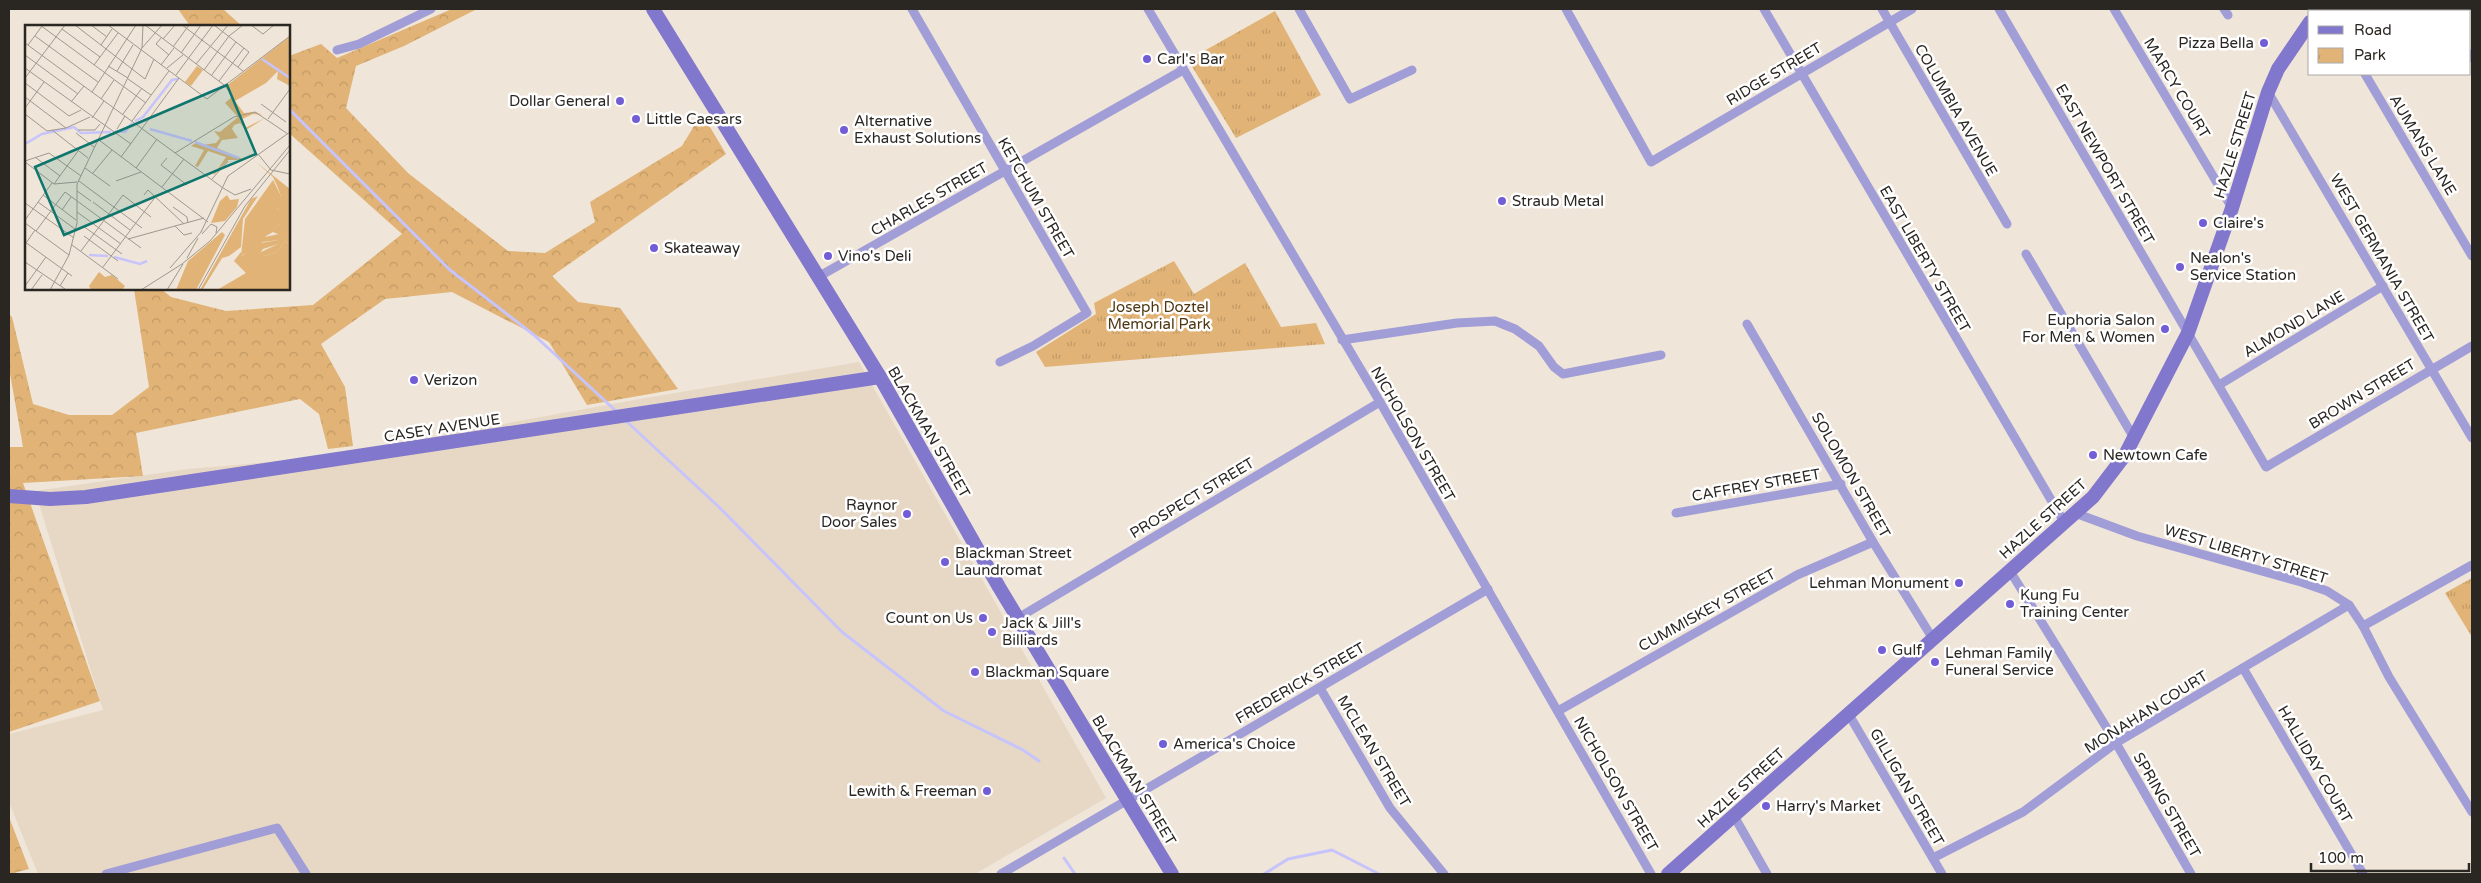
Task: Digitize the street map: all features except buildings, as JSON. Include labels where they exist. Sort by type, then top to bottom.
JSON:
[{"type":"main road","name":"BLACKMAN STREET","points":[[653,9],[880,377],[1018,618],[1172,874]]},
{"type":"main road","name":"HAZLE STREET","points":[[1668,874],[1848,713],[2010,572],[2075,512],[2094,498],[2114,473],[2188,333],[2232,208],[2268,92],[2278,69],[2308,25]]},
{"type":"main road","name":"CASEY AVENUE","points":[[9,496],[50,499],[86,498],[880,377]]},
{"type":"street","points":[[337,50],[359,44],[431,9]]},
{"type":"street","name":"KETCHUM STREET","points":[[912,9],[1088,313],[1033,346],[1000,362]]},
{"type":"street","name":"NICHOLSON STREET","points":[[1148,9],[1380,402],[1459,543],[1488,589],[1651,874]]},
{"type":"street","points":[[1299,9],[1350,100],[1412,70]]},
{"type":"street","name":"RIDGE STREET","points":[[1566,9],[1651,162],[1912,9]]},
{"type":"street","name":"EAST LIBERTY STREET","points":[[1764,9],[2064,522]]},
{"type":"street","name":"COLUMBIA AVENUE","points":[[1882,9],[2006,224]]},
{"type":"street","name":"EAST NEWPORT STREET","points":[[1999,9],[2266,468]]},
{"type":"street","name":"MARCY COURT","points":[[2114,9],[2232,208]]},
{"type":"street","name":"CHARLES STREET","points":[[818,277],[1183,70]]},
{"type":"street","name":"AUMANS LANE","points":[[2366,75],[2472,256]]},
{"type":"street","name":"WEST GERMANIA STREET","points":[[2268,92],[2472,438]]},
{"type":"street","points":[[2026,254],[2134,438]]},
{"type":"street","name":"ALMOND LANE","points":[[2219,385],[2383,286]]},
{"type":"street","points":[[1342,340],[1457,323],[1495,321],[1514,329],[1539,346],[1554,367],[1563,374],[1661,355]]},
{"type":"street","name":"SOLOMON STREET","points":[[1748,324],[1873,542],[1933,640]]},
{"type":"street","name":"BROWN STREET","points":[[2266,468],[2472,346]]},
{"type":"street","name":"PROSPECT STREET","points":[[1018,618],[1380,402]]},
{"type":"street","name":"CAFFREY STREET","points":[[1676,514],[1841,484]]},
{"type":"street","name":"WEST LIBERTY STREET","points":[[2075,512],[2137,536],[2301,582],[2327,591],[2349,605],[2363,626],[2389,677],[2472,812]]},
{"type":"street","name":"CUMMISKEY STREET","points":[[1558,711],[1797,575],[1873,542]]},
{"type":"street","points":[[2363,626],[2472,565]]},
{"type":"street","name":"SPRING STREET","points":[[2010,572],[2116,743],[2191,874]]},
{"type":"street","name":"FREDERICK STREET","points":[[1001,874],[1488,589]]},
{"type":"street","name":"MONAHAN COURT","points":[[1933,858],[2023,812],[2116,743],[2349,605]]},
{"type":"street","name":"HALLIDAY COURT","points":[[2243,668],[2363,874]]},
{"type":"street","name":"MCLEAN STREET","points":[[1320,688],[1390,808],[1444,874]]},
{"type":"street","name":"GILLIGAN STREET","points":[[1848,713],[1942,874]]},
{"type":"street","points":[[1734,816],[1767,874]]},
{"type":"street","points":[[106,874],[277,828],[306,874]]},
{"type":"shaded area","points":[[859,362],[1106,798],[975,874],[38,874],[9,802],[9,734],[103,710],[35,491],[188,469],[317,458],[634,400]]},
{"type":"green space","points":[[178,9],[223,9],[241,25],[189,25]]},
{"type":"green space","points":[[452,9],[477,9],[404,46],[356,66],[346,108],[408,173],[508,251],[545,253],[595,222],[590,202],[682,146],[694,126],[707,122],[726,154],[552,276],[578,302],[620,308],[678,389],[587,405],[549,342],[452,292],[385,299],[321,344],[345,387],[353,446],[328,449],[319,414],[300,399],[136,433],[143,476],[23,483],[100,701],[9,732],[9,447],[23,447],[9,368],[9,314],[12,317],[33,404],[69,415],[112,415],[149,387],[134,290],[162,290],[171,297],[226,311],[313,305],[402,234],[290,134],[290,56],[321,44],[337,58]]},
{"type":"green space","points":[[1275,11],[1321,95],[1236,138],[1188,60]]},
{"type":"green space","name":"Joseph Doztel Memorial Park","points":[[1174,261],[1194,294],[1245,263],[1281,327],[1316,323],[1325,344],[1045,367],[1036,352],[1096,314],[1094,303]]},
{"type":"green space","points":[[2472,578],[2472,637],[2445,593]]},
{"type":"green space","points":[[9,817],[29,869],[10,874],[9,874]]},
{"type":"waterway","points":[[290,110],[450,270],[534,335],[617,412]]},
{"type":"waterway","points":[[625,420],[719,507],[842,632],[944,711],[1023,750],[1039,761]]},
{"type":"waterway","points":[[1264,874],[1288,859],[1332,850],[1379,874]]},
{"type":"waterway","points":[[1064,858],[1075,874]]},
{"type":"place","name":"Pizza Bella","points":[[2264,43]]},
{"type":"place","name":"Carl's Bar","points":[[1147,59]]},
{"type":"place","name":"Dollar General","points":[[620,101]]},
{"type":"place","name":"Little Caesars","points":[[636,119]]},
{"type":"place","name":"Alternative Exhaust Solutions","points":[[844,130]]},
{"type":"place","name":"Straub Metal","points":[[1502,201]]},
{"type":"place","name":"Claire's","points":[[2203,223]]},
{"type":"place","name":"Skateaway","points":[[654,248]]},
{"type":"place","name":"Vino's Deli","points":[[828,256]]},
{"type":"place","name":"Nealon's Service Station","points":[[2180,267]]},
{"type":"place","name":"Euphoria Salon For Men & Women","points":[[2165,329]]},
{"type":"place","name":"Verizon","points":[[414,380]]},
{"type":"place","name":"Newtown Cafe","points":[[2093,455]]},
{"type":"place","name":"Raynor Door Sales","points":[[907,514]]},
{"type":"place","name":"Blackman Street Laundromat","points":[[945,562]]},
{"type":"place","name":"Lehman Monument","points":[[1959,583]]},
{"type":"place","name":"Kung Fu Training Center","points":[[2010,604]]},
{"type":"place","name":"Count on Us","points":[[983,618]]},
{"type":"place","name":"Jack & Jill's Billiards","points":[[992,632]]},
{"type":"place","name":"Gulf","points":[[1882,650]]},
{"type":"place","name":"Lehman Family Funeral Service","points":[[1935,662]]},
{"type":"place","name":"Blackman Square","points":[[975,672]]},
{"type":"place","name":"America's Choice","points":[[1163,744]]},
{"type":"place","name":"Lewith & Freeman","points":[[987,791]]},
{"type":"place","name":"Harry's Market","points":[[1766,806]]}]
